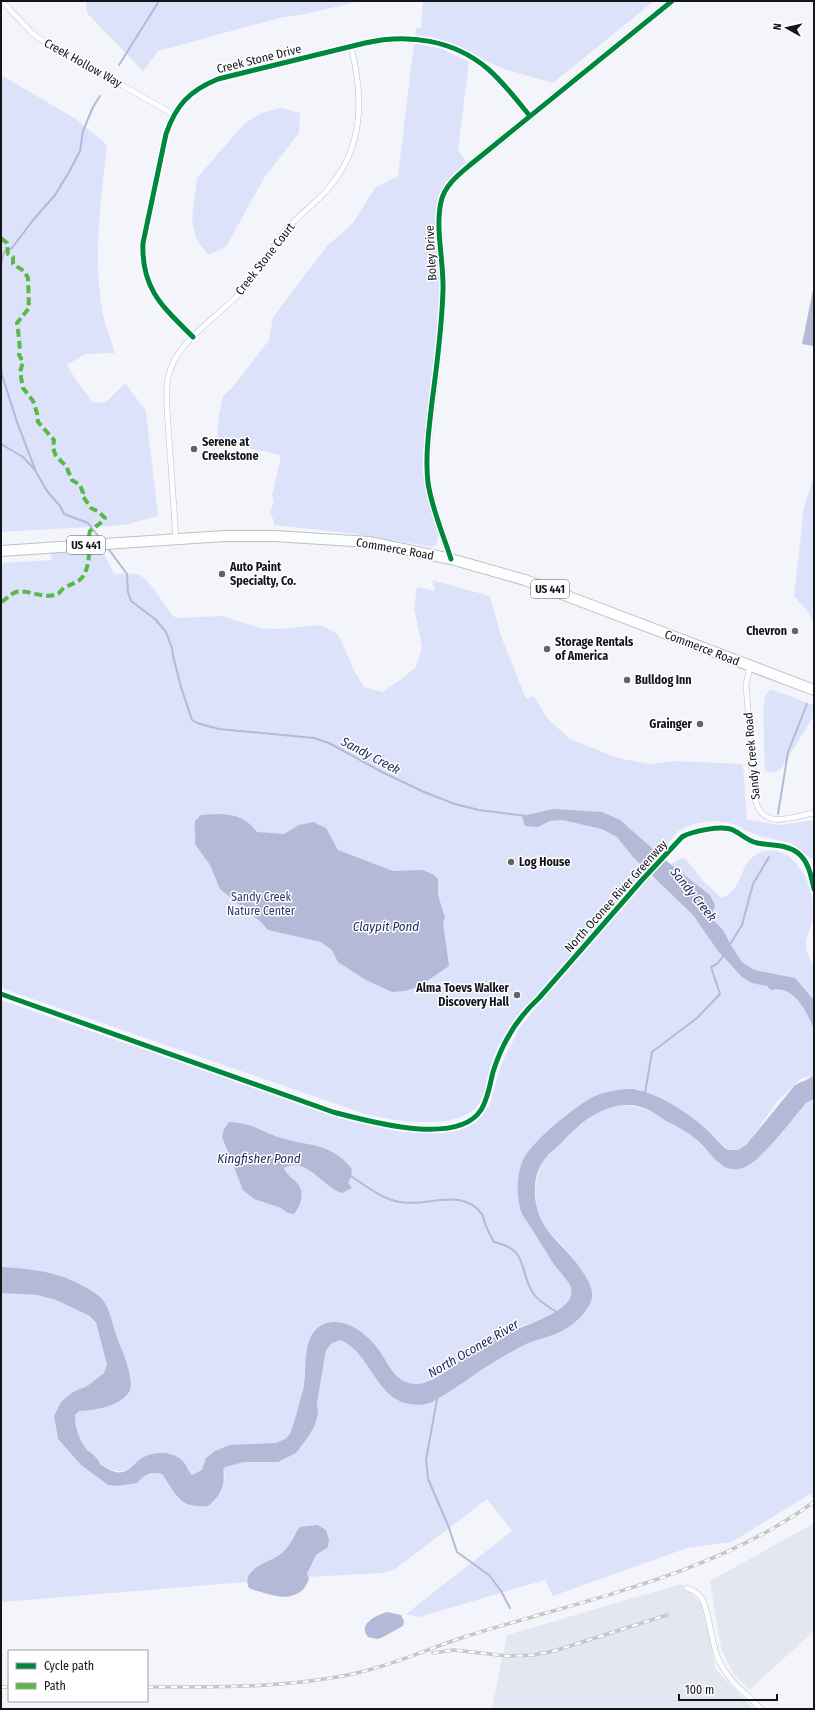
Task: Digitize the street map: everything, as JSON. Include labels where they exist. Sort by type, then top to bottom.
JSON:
[{"type":"highway","name":"Commerce Road","points":[[1,551],[236,536],[308,538],[369,542],[451,559],[525,580],[814,690]]},
{"type":"street","name":"Creek Hollow Way","points":[[2,1],[27,28],[40,39],[174,114]]},
{"type":"street","name":"Boley Drive","points":[[451,559],[430,494],[427,466],[443,290],[439,223],[441,202],[448,187],[454,180],[529,115],[672,1]]},
{"type":"street","name":"Creek Stone Drive","points":[[193,337],[167,310],[152,291],[147,280],[143,262],[143,243],[166,134],[174,114],[187,97],[201,87],[218,79],[380,40],[397,38],[425,40],[445,45],[467,55],[487,68],[529,115]]},
{"type":"street","name":"Creek Stone Court","points":[[176,539],[171,486],[166,388],[172,365],[179,353],[193,337],[235,298],[283,233],[328,189],[343,166],[354,140],[360,110],[358,79],[351,47]]},
{"type":"street","name":"Sandy Creek Road","points":[[750,666],[746,685],[755,799],[757,807],[760,813],[769,819],[777,820],[814,813]]},
{"type":"street","points":[[687,1588],[694,1590],[703,1600],[714,1651],[724,1671],[735,1686],[761,1709]]},
{"type":"shaded area","points":[[814,1523],[814,1631],[749,1690],[734,1675],[721,1648],[710,1581]]},
{"type":"shaded area","points":[[681,1584],[702,1604],[716,1670],[754,1709],[492,1709],[507,1635]]},
{"type":"green space","points":[[86,1],[361,1],[305,14],[279,18],[158,51],[143,71],[87,13]]},
{"type":"green space","points":[[423,1],[654,1],[553,83],[501,68],[448,42],[415,35],[416,28],[421,28]]},
{"type":"green space","points":[[414,43],[442,49],[469,62],[458,150],[466,162],[442,190],[436,212],[440,285],[439,311],[426,423],[423,467],[424,479],[439,533],[436,545],[432,547],[355,534],[274,525],[274,521],[270,513],[274,501],[272,496],[281,455],[217,441],[219,415],[223,396],[232,388],[269,340],[273,317],[327,246],[353,223],[375,188],[398,176]]},
{"type":"green space","points":[[1,75],[76,119],[107,145],[99,227],[98,268],[99,289],[103,315],[115,353],[85,354],[67,365],[78,383],[93,402],[105,403],[125,383],[146,411],[158,516],[124,525],[1,532]]},
{"type":"green space","points":[[281,108],[300,113],[299,133],[264,178],[226,247],[208,255],[196,239],[192,219],[197,178],[244,124],[261,113]]},
{"type":"green space","points":[[814,475],[814,623],[807,611],[794,596],[804,508]]},
{"type":"green space","name":"Sandy Creek Nature Center","points":[[102,550],[114,574],[136,574],[142,577],[152,587],[176,618],[222,616],[260,628],[279,629],[320,625],[338,634],[354,670],[364,687],[383,692],[416,667],[422,647],[414,608],[417,587],[435,591],[432,580],[490,596],[501,636],[526,699],[534,696],[547,718],[570,739],[618,758],[649,764],[676,761],[743,764],[747,820],[780,825],[814,820],[814,861],[791,843],[760,836],[736,825],[725,822],[711,821],[693,824],[678,831],[646,870],[652,878],[663,868],[682,858],[686,859],[705,883],[722,898],[735,888],[746,864],[761,852],[773,850],[781,852],[788,856],[801,869],[809,885],[813,912],[806,948],[814,965],[814,1076],[802,1078],[778,1100],[746,1146],[738,1150],[728,1150],[709,1133],[649,1093],[637,1089],[575,1108],[544,1135],[519,1176],[519,1198],[569,1275],[582,1303],[575,1315],[536,1321],[502,1335],[470,1354],[426,1387],[394,1380],[389,1367],[373,1343],[364,1334],[344,1327],[305,1368],[303,1391],[290,1434],[285,1439],[275,1443],[254,1444],[201,1473],[188,1484],[136,1463],[129,1469],[121,1471],[114,1470],[99,1463],[79,1446],[75,1415],[124,1355],[113,1326],[1,1269],[1,1000],[350,1121],[395,1131],[417,1133],[452,1131],[470,1126],[481,1117],[490,1104],[501,1065],[520,1027],[595,936],[592,935],[546,985],[505,1036],[493,1060],[483,1096],[475,1108],[463,1116],[447,1121],[412,1122],[365,1114],[1,988],[1,563],[51,560],[51,553]],"holes":[[[553,809],[581,824],[563,820],[554,820],[545,823]]]},
{"type":"green space","points":[[770,689],[814,705],[814,716],[780,770],[773,773],[765,771],[763,710],[765,696]]},
{"type":"green space","points":[[814,1099],[813,1499],[810,1494],[732,1542],[687,1548],[553,1596],[545,1580],[419,1617],[406,1614],[512,1531],[487,1499],[394,1570],[382,1573],[308,1577],[307,1574],[316,1555],[324,1550],[317,1525],[310,1526],[293,1535],[290,1545],[280,1557],[276,1557],[251,1571],[247,1582],[1,1602],[1,1293],[37,1295],[56,1300],[90,1316],[96,1324],[107,1365],[104,1373],[87,1386],[73,1392],[54,1416],[58,1439],[81,1465],[108,1485],[118,1486],[137,1483],[148,1474],[163,1474],[179,1500],[225,1479],[223,1470],[225,1467],[244,1462],[278,1462],[296,1452],[318,1414],[317,1403],[326,1350],[332,1343],[341,1340],[354,1349],[366,1362],[385,1390],[437,1399],[519,1339],[540,1338],[560,1332],[569,1327],[583,1314],[592,1297],[587,1278],[570,1254],[545,1227],[537,1209],[535,1189],[539,1170],[543,1161],[580,1125],[594,1114],[612,1106],[622,1105],[651,1111],[692,1135],[718,1163],[725,1167],[806,1103]]},
{"type":"water","points":[[814,285],[814,346],[802,344]]},
{"type":"water","points":[[553,809],[602,812],[620,820],[669,863],[710,895],[715,905],[711,918],[723,930],[742,962],[754,970],[795,978],[813,999],[814,1029],[808,1015],[793,995],[779,989],[771,990],[767,986],[752,983],[743,978],[718,951],[693,915],[633,857],[617,837],[602,829],[562,820],[550,821],[538,827],[525,826],[522,816]]},
{"type":"water","name":"Claypit Pond","points":[[219,814],[241,818],[249,823],[257,832],[284,834],[299,825],[313,822],[326,828],[338,850],[393,871],[423,870],[434,875],[438,879],[438,895],[445,918],[443,922],[449,966],[418,987],[405,991],[392,992],[366,980],[338,962],[332,950],[321,942],[268,930],[261,922],[220,889],[210,865],[195,844],[195,821],[201,815]]},
{"type":"water","points":[[814,1075],[814,1099],[806,1103],[760,1156],[745,1167],[737,1169],[730,1169],[723,1166],[690,1134],[651,1111],[640,1107],[623,1105],[606,1109],[582,1123],[544,1160],[535,1185],[538,1212],[546,1228],[574,1260],[590,1284],[592,1293],[591,1302],[579,1319],[562,1331],[528,1343],[516,1349],[451,1391],[430,1403],[423,1405],[405,1403],[393,1397],[385,1390],[359,1354],[351,1346],[341,1340],[332,1343],[326,1350],[317,1403],[318,1414],[315,1425],[296,1453],[278,1462],[244,1462],[225,1467],[223,1470],[224,1476],[221,1491],[208,1506],[190,1505],[179,1499],[162,1474],[148,1474],[137,1483],[118,1486],[108,1485],[81,1465],[58,1439],[54,1416],[61,1402],[73,1392],[87,1386],[104,1373],[107,1365],[96,1323],[90,1316],[56,1300],[37,1295],[1,1293],[1,1267],[33,1270],[54,1274],[88,1288],[101,1298],[109,1311],[127,1364],[131,1387],[125,1397],[113,1404],[99,1409],[79,1411],[75,1415],[77,1429],[82,1442],[100,1464],[114,1471],[123,1472],[130,1469],[142,1458],[152,1454],[164,1453],[174,1455],[181,1460],[192,1475],[202,1470],[206,1458],[215,1451],[230,1445],[275,1443],[285,1439],[290,1434],[303,1390],[308,1344],[316,1329],[324,1324],[339,1322],[347,1324],[361,1332],[373,1343],[398,1377],[403,1381],[418,1384],[439,1376],[487,1341],[534,1323],[557,1311],[566,1304],[571,1296],[570,1286],[553,1263],[522,1214],[518,1193],[518,1179],[521,1164],[536,1142],[554,1125],[583,1103],[601,1094],[614,1091],[633,1089],[647,1092],[692,1117],[728,1150],[738,1150],[746,1145],[795,1085]]},
{"type":"water","name":"Kingfisher Pond","points":[[229,1122],[249,1125],[278,1137],[327,1149],[344,1160],[352,1169],[348,1183],[352,1188],[342,1193],[335,1190],[307,1169],[292,1165],[284,1168],[299,1186],[302,1194],[299,1206],[294,1214],[254,1199],[243,1190],[222,1137],[224,1129]]},
{"type":"water","points":[[317,1525],[326,1530],[329,1540],[328,1547],[316,1555],[307,1574],[309,1579],[301,1592],[295,1595],[282,1597],[249,1588],[247,1581],[253,1570],[277,1557],[285,1550],[300,1527]]},
{"type":"water","points":[[387,1612],[401,1615],[404,1621],[403,1626],[381,1638],[377,1639],[368,1637],[365,1632],[367,1624],[378,1615]]},
{"type":"waterway","points":[[119,65],[159,1]]},
{"type":"waterway","points":[[1,265],[4,252],[12,248],[55,195],[69,172],[80,151],[83,131],[93,107],[100,96]]},
{"type":"waterway","points":[[1,364],[2,375],[17,422],[35,469]]},
{"type":"waterway","name":"Sandy Creek","points":[[1,444],[23,457],[35,470],[47,491],[60,506],[64,514],[88,523],[102,541]]},
{"type":"waterway","name":"Sandy Creek","points":[[107,547],[127,574],[128,592],[131,601],[155,619],[166,632],[172,648],[181,687],[192,720],[197,723],[219,729],[314,738],[329,743],[382,772],[424,792],[455,804],[479,810],[526,816]]},
{"type":"waterway","points":[[778,814],[788,752],[807,704]]},
{"type":"waterway","points":[[729,946],[742,925],[753,884],[769,857]]},
{"type":"waterway","points":[[645,1093],[652,1052],[697,1018],[720,994],[711,967],[717,964],[724,955]]},
{"type":"waterway","points":[[351,1176],[374,1192],[400,1202],[410,1203],[454,1200],[465,1201],[474,1206],[482,1214],[494,1242],[513,1250],[518,1256],[528,1285],[535,1296],[558,1313]]},
{"type":"waterway","points":[[435,1398],[437,1399],[426,1460],[428,1479],[448,1525],[457,1552],[489,1575],[501,1591],[510,1608]]},
{"type":"railway","points":[[148,1687],[266,1685],[313,1681],[370,1670],[464,1637],[600,1598],[690,1567],[733,1549],[775,1528],[814,1502]]},
{"type":"railway","points":[[433,1653],[454,1650],[507,1656],[533,1655],[554,1651],[667,1615]]},
{"type":"railway","points":[[1,1687],[8,1687]]},
{"type":"marked path","points":[[1,238],[7,243],[8,254],[13,257],[13,264],[24,271],[28,278],[29,308],[17,323],[20,344],[19,355],[23,362],[20,372],[23,388],[33,401],[38,422],[54,440],[53,448],[56,456],[66,466],[72,480],[80,485],[83,493],[82,495],[91,508],[99,512],[105,518],[90,531],[88,562],[84,576],[54,595],[48,596],[27,592],[16,592],[1,602]]},
{"type":"cycle path","points":[[451,559],[432,502],[428,483],[427,463],[442,304],[443,279],[439,234],[439,212],[443,196],[452,181],[465,169],[672,1]]},
{"type":"cycle path","points":[[193,337],[172,316],[156,296],[150,285],[143,259],[143,243],[166,134],[174,115],[191,94],[218,79],[365,43],[381,40],[414,39],[445,45],[475,59],[499,79],[529,115]]},
{"type":"cycle path","name":"North Oconee River Greenway","points":[[1,994],[333,1112],[368,1121],[411,1128],[433,1129],[453,1127],[469,1121],[481,1110],[501,1051],[511,1032],[524,1014],[642,880],[682,837],[707,829],[722,828],[733,830],[754,842],[789,848],[798,853],[805,861],[814,889]]},
{"type":"place","name":"Serene at Creekstone","points":[[194,449]]},
{"type":"place","name":"Auto Paint Specialty, Co.","points":[[222,574]]},
{"type":"place","name":"Chevron","points":[[795,631]]},
{"type":"place","name":"Storage Rentals of America","points":[[547,649]]},
{"type":"place","name":"Bulldog Inn","points":[[627,680]]},
{"type":"place","name":"Grainger","points":[[700,724]]},
{"type":"place","name":"Log House","points":[[511,862]]},
{"type":"place","name":"Alma Toevs Walker Discovery Hall","points":[[517,995]]},
{"type":"water label","name":"North Oconee River","points":[[473,1348]]}]
